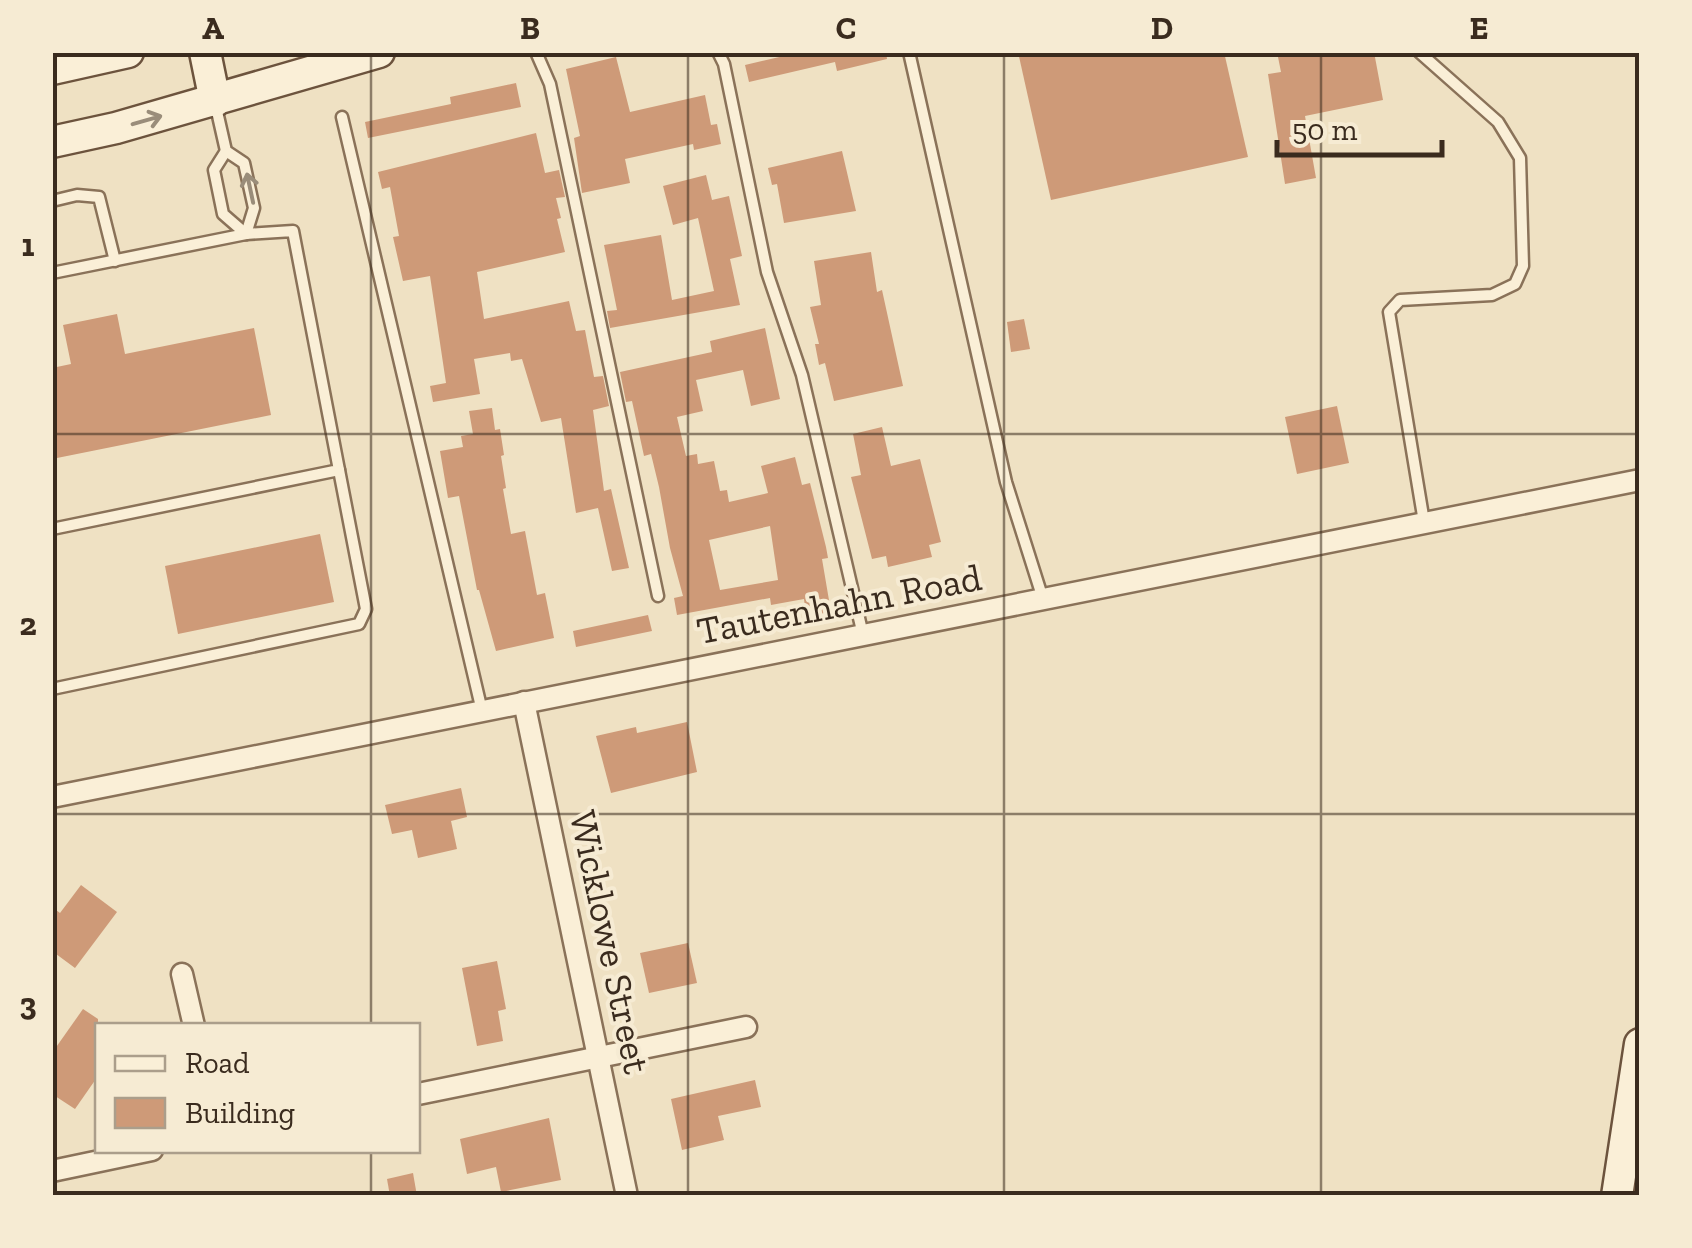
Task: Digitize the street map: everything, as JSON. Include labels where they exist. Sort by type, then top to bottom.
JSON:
[{"type":"main road","points":[[52,69],[128,52]]},
{"type":"main road","points":[[205,52],[215,101]]},
{"type":"main road","points":[[52,142],[215,101],[379,52]]},
{"type":"main road","points":[[1617,1196],[1640,1044]]},
{"type":"street","name":"Tautenhahn Road","points":[[52,797],[1640,480]]},
{"type":"street","name":"Wicklowe Street","points":[[524,702],[627,1196]]},
{"type":"street","points":[[182,974],[193,1023]]},
{"type":"street","points":[[420,1094],[746,1027]]},
{"type":"street","points":[[52,1172],[138,1153]]},
{"type":"lane","points":[[718,52],[724,64],[767,272],[802,376],[863,635]]},
{"type":"lane","points":[[909,52],[1006,482],[1043,599]]},
{"type":"lane","points":[[1419,52],[1498,122],[1520,158],[1523,266],[1514,284],[1492,295],[1400,300],[1390,312],[1424,523]]},
{"type":"lane","points":[[540,53],[550,84],[658,596]]},
{"type":"lane","points":[[215,101],[226,151],[244,163],[254,208],[246,234]]},
{"type":"lane","points":[[342,118],[482,711]]},
{"type":"lane","points":[[226,151],[214,170],[222,214],[246,234]]},
{"type":"lane","points":[[52,201],[78,195],[98,198],[115,261]]},
{"type":"lane","points":[[52,274],[246,234],[293,230],[366,608],[354,628],[52,689]]},
{"type":"lane","points":[[52,529],[339,470]]},
{"type":"building","points":[[801,52],[886,52],[887,59],[837,71],[835,62],[749,82],[745,65]]},
{"type":"building","points":[[1018,52],[1224,52],[1248,157],[1051,200]]},
{"type":"building","points":[[1277,52],[1374,52],[1383,100],[1305,116],[1316,178],[1285,184],[1268,74],[1281,72]]},
{"type":"building","points":[[616,57],[630,112],[705,95],[711,125],[717,124],[721,144],[694,150],[693,144],[625,159],[630,183],[582,193],[574,138],[580,136],[566,69]]},
{"type":"building","points":[[516,83],[521,107],[368,138],[365,122],[451,104],[450,97]]},
{"type":"building","points":[[536,133],[545,173],[559,170],[565,197],[556,198],[561,218],[557,219],[565,252],[477,272],[484,319],[569,301],[576,331],[585,330],[594,377],[603,376],[609,406],[593,410],[604,491],[611,489],[629,568],[612,571],[598,508],[576,513],[561,418],[541,422],[522,359],[511,361],[510,353],[474,359],[480,394],[433,402],[430,386],[446,383],[430,276],[403,281],[393,237],[399,236],[390,187],[382,189],[378,172]]},
{"type":"building","points":[[842,151],[856,211],[784,223],[777,184],[772,185],[768,168]]},
{"type":"building","points":[[706,175],[712,200],[729,196],[742,256],[730,259],[740,305],[610,328],[607,311],[617,310],[604,245],[661,235],[672,300],[714,291],[698,218],[673,225],[663,186]]},
{"type":"building","points":[[871,252],[877,292],[882,290],[903,386],[834,401],[825,363],[819,365],[815,344],[819,344],[810,307],[821,305],[814,261]]},
{"type":"building","points":[[117,314],[125,354],[254,328],[271,415],[52,459],[52,368],[71,364],[63,325]]},
{"type":"building","points":[[1024,319],[1030,349],[1011,352],[1007,322]]},
{"type":"building","points":[[765,328],[780,399],[751,406],[743,370],[696,380],[703,411],[677,417],[686,456],[697,454],[698,464],[714,461],[720,491],[727,490],[729,502],[768,493],[761,466],[795,457],[802,485],[810,483],[826,547],[828,558],[822,559],[831,612],[806,616],[804,599],[771,605],[770,598],[677,615],[674,598],[683,596],[659,487],[651,454],[644,456],[632,401],[626,402],[620,372],[712,352],[710,341]],"holes":[[[770,526],[778,580],[720,590],[709,540]]]},
{"type":"building","points":[[1337,406],[1349,463],[1297,474],[1285,417]]},
{"type":"building","points":[[492,408],[504,455],[503,489],[511,534],[525,531],[537,595],[545,593],[554,638],[496,651],[477,590],[459,496],[448,498],[440,451],[463,447],[461,436],[473,434],[469,411]]},
{"type":"building","points":[[882,427],[891,466],[920,459],[941,542],[929,545],[932,557],[888,567],[886,556],[872,559],[851,477],[861,475],[853,434]]},
{"type":"building","points":[[320,534],[334,602],[178,634],[165,566]]},
{"type":"building","points":[[648,615],[652,631],[576,647],[573,631]]},
{"type":"building","points":[[687,722],[697,772],[611,793],[596,736],[636,727],[637,733]]},
{"type":"building","points":[[461,788],[467,817],[451,821],[457,849],[418,858],[412,830],[392,834],[385,805]]},
{"type":"building","points":[[81,885],[117,912],[75,968],[52,951],[52,907],[60,913]]},
{"type":"building","points":[[688,943],[697,983],[649,993],[640,953]]},
{"type":"building","points":[[497,961],[506,1009],[498,1011],[503,1041],[477,1046],[462,968]]},
{"type":"building","points":[[83,1009],[98,1019],[95,1080],[75,1109],[52,1094],[52,1053]]},
{"type":"building","points":[[755,1080],[761,1107],[718,1116],[724,1140],[682,1150],[671,1099]]},
{"type":"building","points":[[549,1118],[561,1180],[501,1192],[496,1167],[467,1174],[460,1139]]},
{"type":"building","points":[[413,1173],[417,1196],[390,1196],[387,1179]]}]
